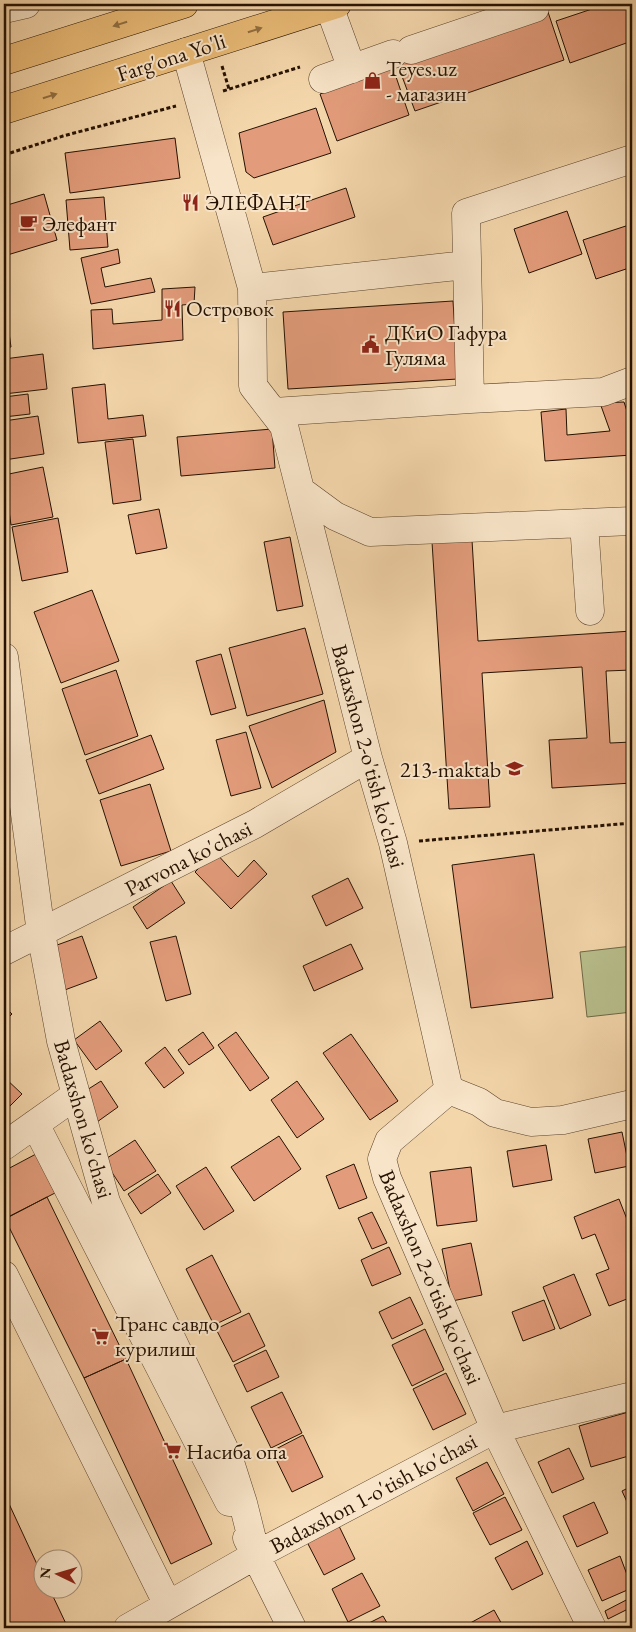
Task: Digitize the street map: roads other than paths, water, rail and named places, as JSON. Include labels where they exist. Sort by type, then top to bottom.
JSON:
[{"type":"main road","name":"Farg'ona Yo'li","points":[[4,61],[184,4]]},
{"type":"main road","name":"Farg'ona Yo'li","points":[[4,110],[333,5]]},
{"type":"street","points":[[4,10],[26,4]]},
{"type":"street","points":[[312,73],[352,69],[535,8],[534,4]]},
{"type":"street","points":[[333,5],[352,69]]},
{"type":"street","name":"Badaxshon 2-o'tish ko'chasi","points":[[186,52],[252,288],[253,386],[284,426],[368,758],[393,843],[449,1090],[390,1141],[382,1159],[388,1178],[496,1429],[592,1628]]},
{"type":"street","points":[[470,399],[466,213],[632,159]]},
{"type":"street","points":[[252,288],[466,265]]},
{"type":"street","points":[[274,412],[603,392],[632,381]]},
{"type":"street","points":[[300,491],[335,516],[370,532],[632,521]]},
{"type":"street","points":[[584,523],[590,611]]},
{"type":"street","name":"Badaxshon ko'chasi","points":[[4,657],[42,933],[61,1041],[106,1202],[229,1459],[244,1503],[256,1555]]},
{"type":"street","name":"Parvona ko'chasi","points":[[4,951],[255,824],[368,758]]},
{"type":"street","points":[[449,1090],[479,1102],[495,1113],[531,1122],[563,1120],[632,1104]]},
{"type":"street","points":[[4,1146],[76,1095]]},
{"type":"street","points":[[35,1124],[292,1628]]},
{"type":"street","points":[[4,1275],[168,1605]]},
{"type":"street","name":"Badaxshon 1-o'tish ko'chasi","points":[[128,1628],[256,1555],[496,1429],[632,1396]]},
{"type":"place","name":"Teyes.uz - магазин","points":[[372,81]]},
{"type":"place","name":"ЭЛЕФАНТ","points":[[191,202]]},
{"type":"place","name":"Элефант","points":[[28,223]]},
{"type":"place","name":"Островок","points":[[172,308]]},
{"type":"place","name":"ДКиО Гафура Гуляма","points":[[371,345]]},
{"type":"place","name":"213-maktab","points":[[515,769]]},
{"type":"place","name":"Транс савдо курилиш","points":[[101,1336]]},
{"type":"place","name":"Насиба опа","points":[[172,1451]]}]
